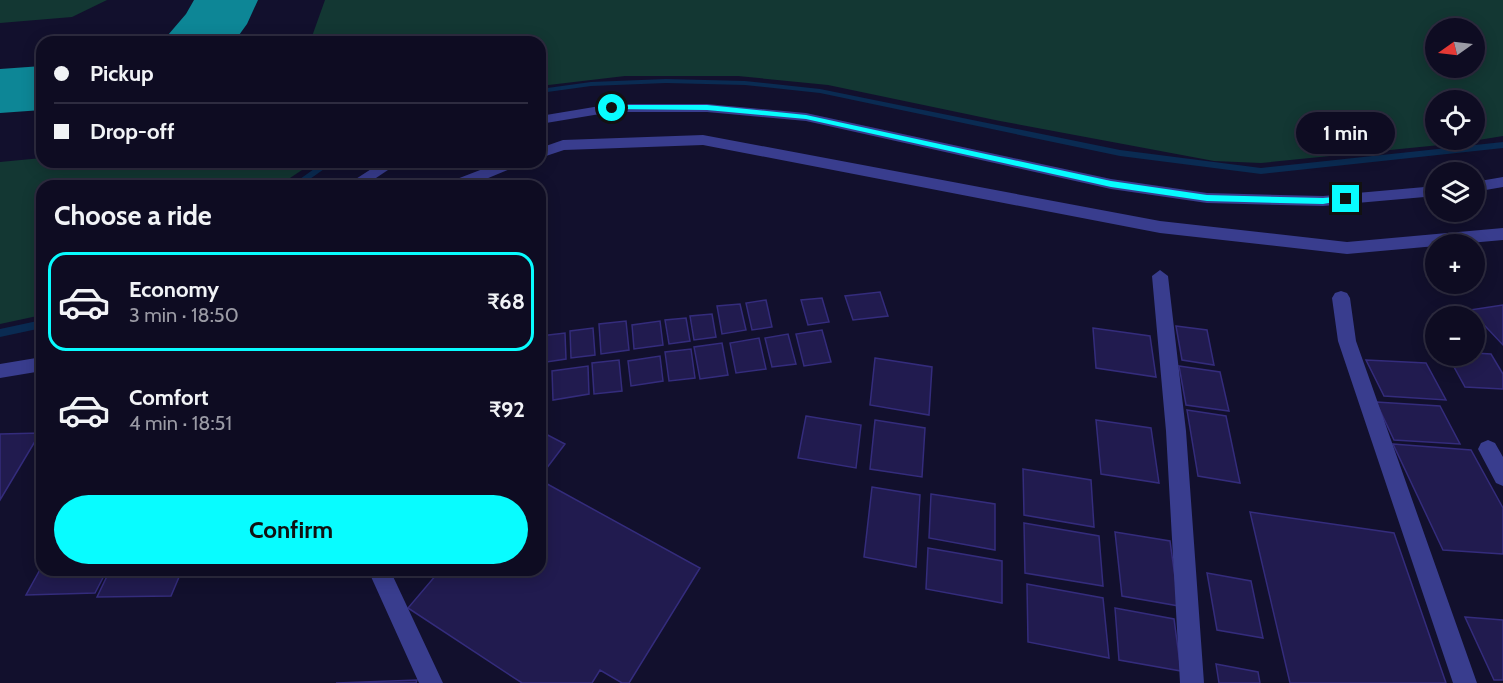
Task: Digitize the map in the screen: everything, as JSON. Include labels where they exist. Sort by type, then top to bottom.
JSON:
[{"type":"street","points":[[546,119],[612,108],[707,108],[806,117],[1111,184],[1207,198],[1323,201],[1425,192]]},
{"type":"street","points":[[546,151],[563,146],[703,140],[1160,227],[1347,248],[1503,234]]},
{"type":"street","points":[[363,180],[383,168]]},
{"type":"street","points":[[469,180],[500,168]]},
{"type":"street","points":[[1485,185],[1503,182]]},
{"type":"street","points":[[1160,276],[1176,432],[1192,683]]},
{"type":"street","points":[[1341,298],[1347,341],[1465,683]]},
{"type":"street","points":[[0,371],[36,365]]},
{"type":"street","points":[[1488,449],[1503,477]]},
{"type":"street","points":[[382,576],[431,683]]},
{"type":"green space","points":[[0,0],[107,0],[72,17],[0,23]]},
{"type":"green space","points":[[325,0],[1503,0],[1503,136],[1485,139],[1485,90],[1425,90],[1425,147],[1261,163],[1214,161],[1000,121],[828,85],[738,76],[625,76],[546,85],[546,36],[312,36]]},
{"type":"green space","points":[[36,159],[36,168],[305,168],[287,180],[36,180],[36,316],[0,324],[0,162]]},
{"type":"building","points":[[880,292],[888,316],[853,320],[845,296]]},
{"type":"building","points":[[822,298],[829,322],[808,325],[801,300]]},
{"type":"building","points":[[766,300],[772,327],[752,330],[746,303]]},
{"type":"building","points":[[740,304],[746,330],[722,334],[717,306]]},
{"type":"building","points":[[1503,305],[1503,345],[1485,326],[1485,308]]},
{"type":"building","points":[[712,314],[716,337],[694,340],[690,316]]},
{"type":"building","points":[[686,318],[690,341],[669,344],[665,320]]},
{"type":"building","points":[[626,321],[629,350],[601,354],[599,324]]},
{"type":"building","points":[[660,321],[663,345],[634,349],[632,325]]},
{"type":"building","points":[[1176,326],[1207,330],[1214,365],[1182,360]]},
{"type":"building","points":[[593,328],[595,355],[571,358],[570,331]]},
{"type":"building","points":[[1093,328],[1150,336],[1156,377],[1096,368]]},
{"type":"building","points":[[822,330],[831,362],[804,366],[796,334]]},
{"type":"building","points":[[565,333],[566,359],[546,362],[546,335]]},
{"type":"building","points":[[788,334],[796,364],[772,367],[765,338]]},
{"type":"building","points":[[759,338],[766,369],[736,373],[730,343]]},
{"type":"building","points":[[722,343],[728,375],[700,379],[694,347]]},
{"type":"building","points":[[691,349],[695,378],[669,381],[665,352]]},
{"type":"building","points":[[1485,354],[1491,354],[1503,374],[1503,389],[1465,387],[1453,366],[1485,366]]},
{"type":"building","points":[[660,356],[663,381],[631,386],[628,361]]},
{"type":"building","points":[[875,358],[932,367],[929,415],[870,405]]},
{"type":"building","points":[[619,360],[622,391],[594,394],[592,363]]},
{"type":"building","points":[[1366,360],[1425,363],[1446,400],[1384,396]]},
{"type":"building","points":[[588,366],[589,394],[553,400],[552,371]]},
{"type":"building","points":[[1179,366],[1220,372],[1229,411],[1186,405]]},
{"type":"building","points":[[1376,402],[1440,406],[1460,444],[1394,440]]},
{"type":"building","points":[[1187,410],[1226,416],[1240,483],[1198,476]]},
{"type":"building","points":[[806,416],[861,425],[856,468],[798,458]]},
{"type":"building","points":[[875,420],[925,428],[922,477],[870,469]]},
{"type":"building","points":[[1096,420],[1151,428],[1159,483],[1101,474]]},
{"type":"building","points":[[36,433],[36,440],[0,500],[0,434]]},
{"type":"building","points":[[546,434],[565,444],[546,469]]},
{"type":"building","points":[[1393,444],[1471,450],[1503,508],[1503,554],[1443,550]]},
{"type":"building","points":[[1023,469],[1091,480],[1094,527],[1024,515]]},
{"type":"building","points":[[546,483],[700,568],[629,683],[622,683],[600,670],[592,683],[522,683],[408,608],[435,576],[546,576]]},
{"type":"building","points":[[872,487],[920,495],[916,567],[864,557]]},
{"type":"building","points":[[931,494],[995,504],[995,550],[929,538]]},
{"type":"building","points":[[1250,512],[1394,533],[1446,683],[1290,683]]},
{"type":"building","points":[[1024,523],[1099,536],[1103,586],[1025,573]]},
{"type":"building","points":[[1115,532],[1170,541],[1179,606],[1122,596]]},
{"type":"building","points":[[928,548],[1002,561],[1002,603],[926,589]]},
{"type":"building","points":[[1207,573],[1251,581],[1263,638],[1217,630]]},
{"type":"building","points":[[36,576],[104,576],[95,593],[26,595]]},
{"type":"building","points":[[107,576],[179,576],[171,596],[97,597]]},
{"type":"building","points":[[1027,584],[1103,598],[1109,658],[1028,642]]},
{"type":"building","points":[[1115,608],[1174,619],[1181,671],[1119,660]]},
{"type":"building","points":[[1465,617],[1503,620],[1503,680],[1494,680]]},
{"type":"building","points":[[1216,664],[1258,672],[1260,683],[1219,683]]},
{"type":"building","points":[[417,680],[416,683],[336,683]]},
{"type":"waterway","points":[[546,90],[591,84],[666,81],[745,83],[820,91],[1120,153],[1261,171],[1503,145]]},
{"type":"waterway","points":[[303,180],[321,168]]},
{"type":"waterway","points":[[0,333],[36,325]]},
{"type":"taxiway","points":[[202,36],[214,24],[226,0]]},
{"type":"taxiway","points":[[0,91],[36,88]]},
{"type":"route","points":[[612,108],[707,108],[806,117],[1111,184],[1207,198],[1323,201],[1346,199]]}]
